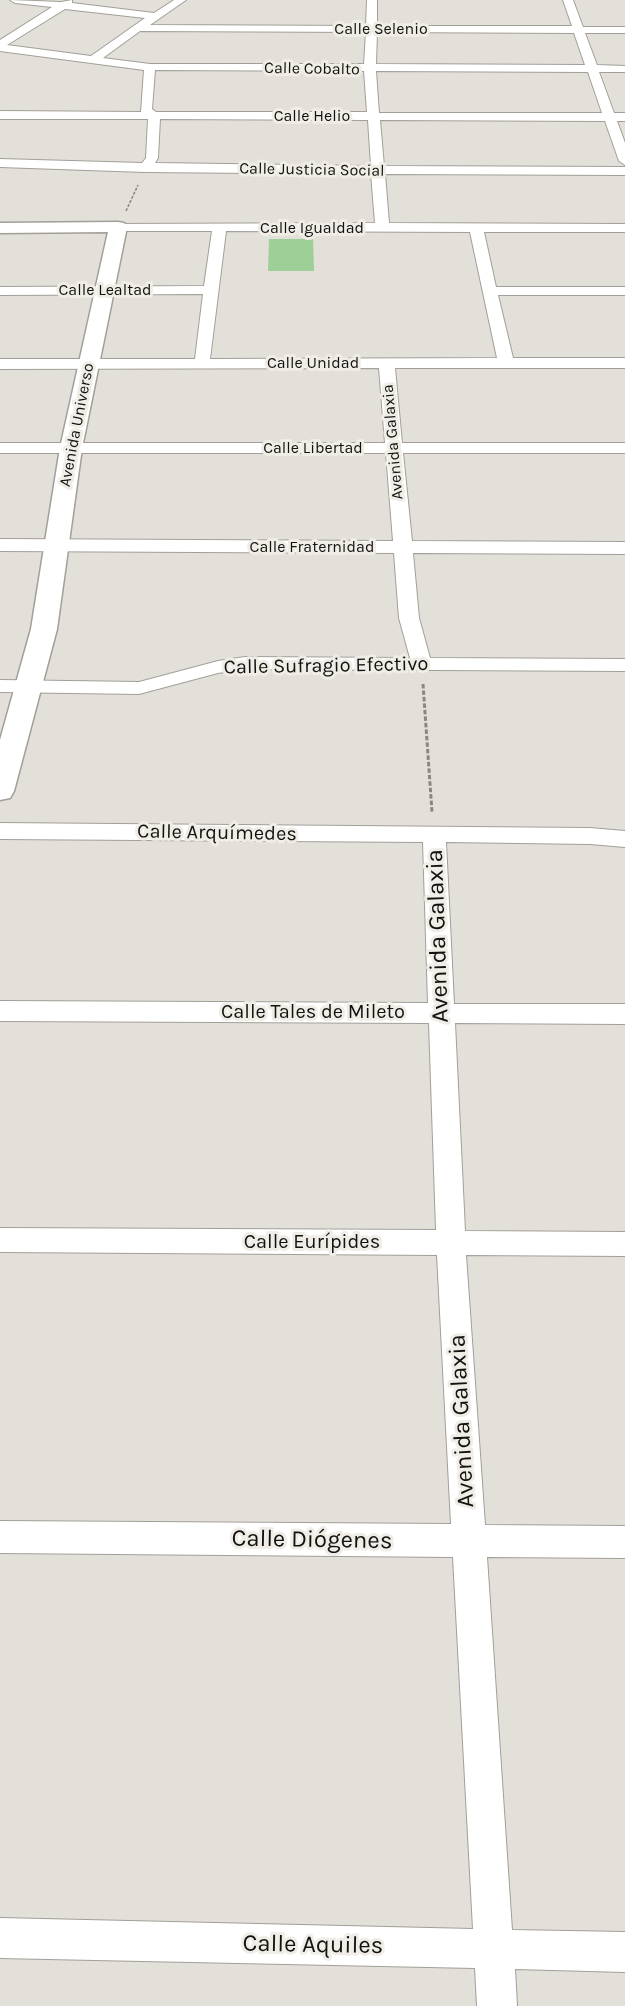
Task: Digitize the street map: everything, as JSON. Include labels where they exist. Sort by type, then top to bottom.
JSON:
[{"type":"street","points":[[15,0],[66,3],[155,16]]},
{"type":"street","points":[[91,61],[181,0]]},
{"type":"street","points":[[372,0],[370,69],[382,228]]},
{"type":"street","points":[[568,0],[625,161]]},
{"type":"street","points":[[0,47],[66,3]]},
{"type":"street","name":"Calle Selenio","points":[[137,28],[625,30]]},
{"type":"street","name":"Calle Cobalto","points":[[0,47],[91,61],[150,67],[625,69]]},
{"type":"street","points":[[145,168],[152,158],[154,116],[146,110],[150,67]]},
{"type":"street","name":"Calle Helio","points":[[0,115],[625,117]]},
{"type":"street","name":"Calle Justicia Social","points":[[0,163],[145,168],[376,171],[625,171]]},
{"type":"street","name":"Avenida Universo","points":[[0,791],[44,629],[71,448],[118,227]]},
{"type":"street","name":"Calle Igualdad","points":[[0,228],[625,228]]},
{"type":"street","points":[[201,363],[219,228]]},
{"type":"street","points":[[477,228],[506,363]]},
{"type":"street","name":"Calle Lealtad","points":[[0,291],[211,290]]},
{"type":"street","points":[[490,291],[625,291]]},
{"type":"street","name":"Avenida Galaxia","points":[[387,363],[409,618],[422,664]]},
{"type":"street","name":"Calle Unidad","points":[[0,364],[625,363]]},
{"type":"street","name":"Calle Libertad","points":[[0,448],[625,448]]},
{"type":"street","name":"Calle Fraternidad","points":[[0,545],[625,548]]},
{"type":"street","name":"Calle Sufragio Efectivo","points":[[0,686],[139,688],[161,684],[213,667],[245,663],[625,665]]},
{"type":"street","name":"Calle Arquímedes","points":[[0,831],[590,836],[625,839]]},
{"type":"street","name":"Avenida Galaxia","points":[[434,836],[451,1243],[497,2006]]},
{"type":"street","name":"Calle Tales de Mileto","points":[[0,1011],[625,1014]]},
{"type":"street","name":"Calle Eurípides","points":[[0,1240],[625,1244]]},
{"type":"street","name":"Calle Diógenes","points":[[0,1537],[625,1542]]},
{"type":"street","name":"Calle Aquiles","points":[[0,1938],[625,1952]]},
{"type":"path","points":[[118,227],[145,168]]},
{"type":"path","points":[[422,664],[434,836]]},
{"type":"green space","points":[[269,239],[313,239],[314,271],[268,271]]}]
